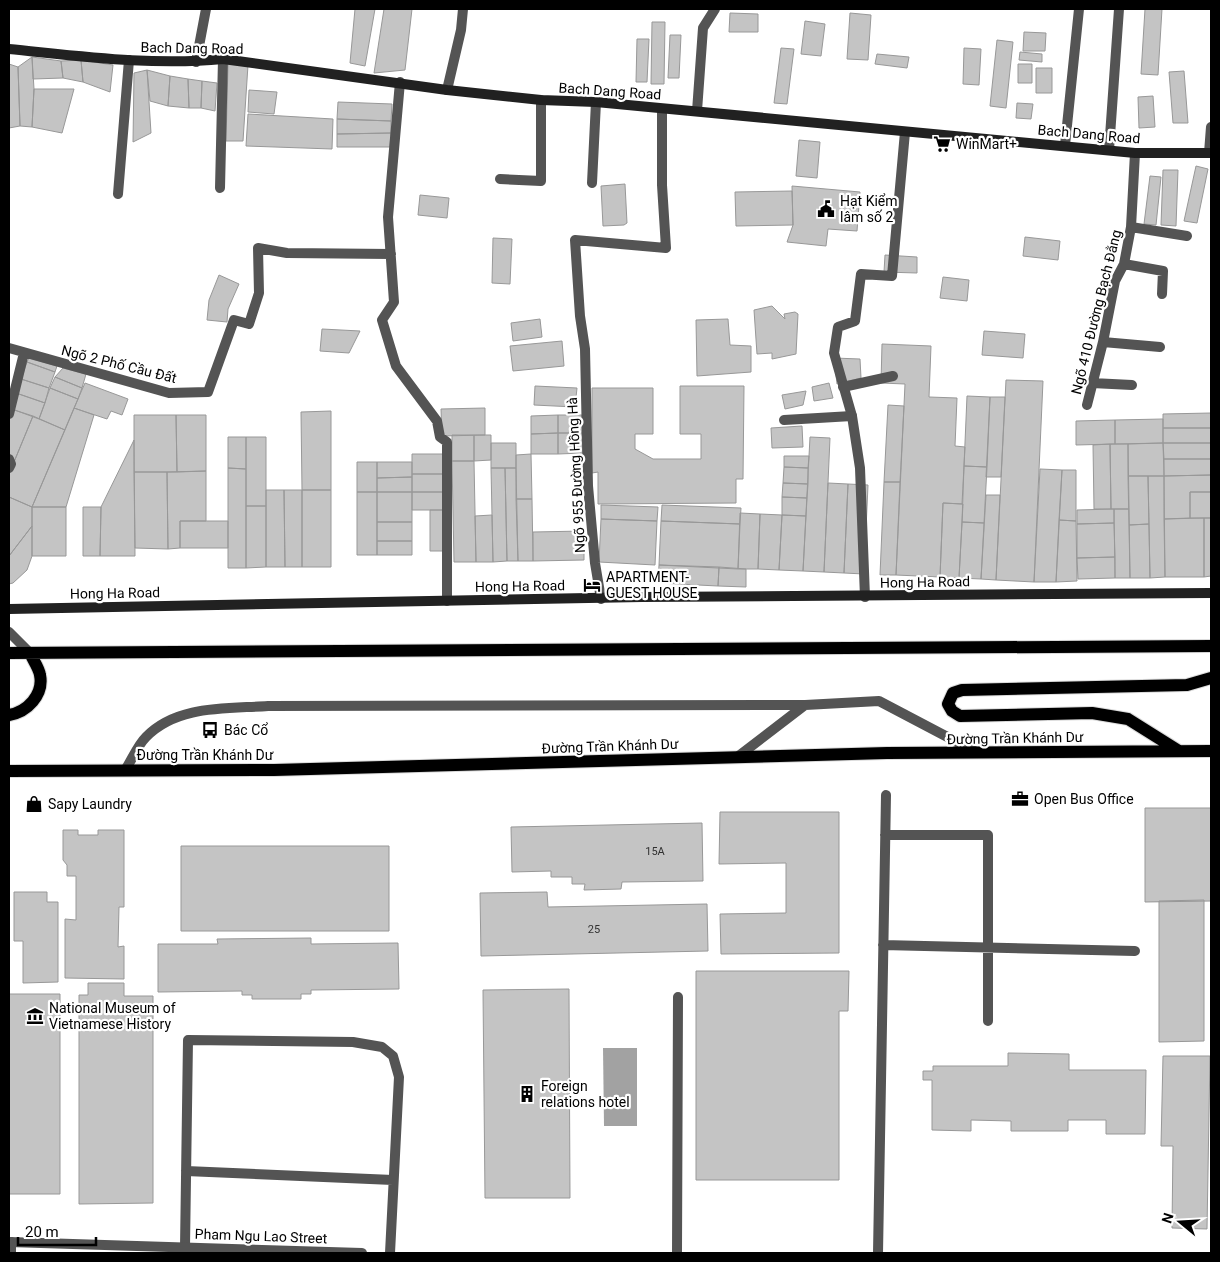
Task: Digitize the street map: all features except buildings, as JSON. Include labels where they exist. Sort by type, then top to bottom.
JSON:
[{"type":"main road","points":[[9,653],[1211,646]]},
{"type":"main road","points":[[9,715],[18,714],[31,706],[39,691],[40,675],[30,653]]},
{"type":"main road","points":[[1179,751],[1128,718],[1092,712],[960,716],[952,711],[948,704],[953,694],[962,690],[1187,685],[1211,678]]},
{"type":"main road","name":"Đường Trần Khánh Dư","points":[[9,771],[274,770],[887,754],[1211,751]]},
{"type":"street","points":[[196,62],[206,9]]},
{"type":"street","points":[[448,90],[464,9]]},
{"type":"street","points":[[697,111],[703,28],[715,9]]},
{"type":"street","points":[[1065,146],[1079,9]]},
{"type":"street","points":[[1110,150],[1119,9]]},
{"type":"street","name":"Bach Dang Road","points":[[9,49],[129,60],[196,62],[223,59],[448,90],[540,100],[596,102],[697,111],[1134,153],[1210,153]]},
{"type":"street","points":[[220,188],[223,59]]},
{"type":"street","points":[[118,194],[129,60]]},
{"type":"street","points":[[400,82],[388,217],[394,302],[382,320],[396,366],[437,421],[440,437],[447,442],[447,601]]},
{"type":"street","points":[[500,179],[541,181],[540,100]]},
{"type":"street","points":[[592,183],[596,102]]},
{"type":"street","name":"Ngõ 955 Đường Hồng Hà","points":[[601,599],[595,563],[588,486],[585,349],[580,316],[575,240],[666,248],[662,185],[662,108]]},
{"type":"street","points":[[1210,153],[1211,127]]},
{"type":"street","points":[[865,596],[860,468],[852,416],[834,353],[838,328],[855,320],[861,274],[892,276],[905,132]]},
{"type":"street","name":"Ngõ 410 Đường Bạch Đằng","points":[[1087,405],[1103,342],[1115,281],[1124,264],[1131,227],[1134,153]]},
{"type":"street","name":"Ngõ 410 Đường Bạch Đằng","points":[[1131,227],[1188,236]]},
{"type":"street","name":"Ngõ 2 Phố Cầu Đất","points":[[9,348],[169,393],[208,392],[234,320],[249,324],[259,293],[258,248],[287,253],[391,254]]},
{"type":"street","points":[[1124,264],[1163,271],[1162,294]]},
{"type":"street","points":[[1103,342],[1160,348]]},
{"type":"street","points":[[9,414],[24,353]]},
{"type":"street","points":[[843,386],[893,376]]},
{"type":"street","points":[[1092,383],[1132,385]]},
{"type":"street","points":[[784,420],[852,416]]},
{"type":"street","points":[[9,459],[11,464],[9,468]]},
{"type":"street","name":"Hong Ha Road","points":[[9,609],[642,597],[1211,593]]},
{"type":"street","points":[[9,632],[30,653]]},
{"type":"street","points":[[125,770],[144,739],[155,729],[191,712],[278,706],[805,705],[879,702],[979,754]]},
{"type":"street","points":[[736,758],[805,705]]},
{"type":"street","points":[[878,1253],[886,795]]},
{"type":"street","points":[[885,835],[988,835],[988,1021]]},
{"type":"street","points":[[884,945],[1135,951]]},
{"type":"street","points":[[677,1253],[678,997]]},
{"type":"street","points":[[185,1250],[188,1040],[353,1042],[382,1047],[393,1056],[399,1077],[390,1253]]},
{"type":"street","points":[[186,1171],[393,1180]]},
{"type":"street","points":[[10,1242],[11,1253]]},
{"type":"street","name":"Pham Ngu Lao Street","points":[[10,1242],[185,1250],[362,1253]]},
{"type":"shaded area","points":[[603,1048],[637,1048],[637,1126],[604,1126]]},
{"type":"place","name":"WinMart+","points":[[942,144]]},
{"type":"place","name":"Hạt Kiểm lâm số 2","points":[[826,209]]},
{"type":"place","name":"APARTMENT- GUEST HOUSE","points":[[592,585]]},
{"type":"place","name":"Bác Cổ","points":[[210,730]]},
{"type":"place","name":"Open Bus Office","points":[[1020,799]]},
{"type":"place","name":"Sapy Laundry","points":[[34,804]]},
{"type":"place","name":"National Museum of Vietnamese History","points":[[35,1016]]},
{"type":"place","name":"Foreign relations hotel","points":[[527,1094]]}]
